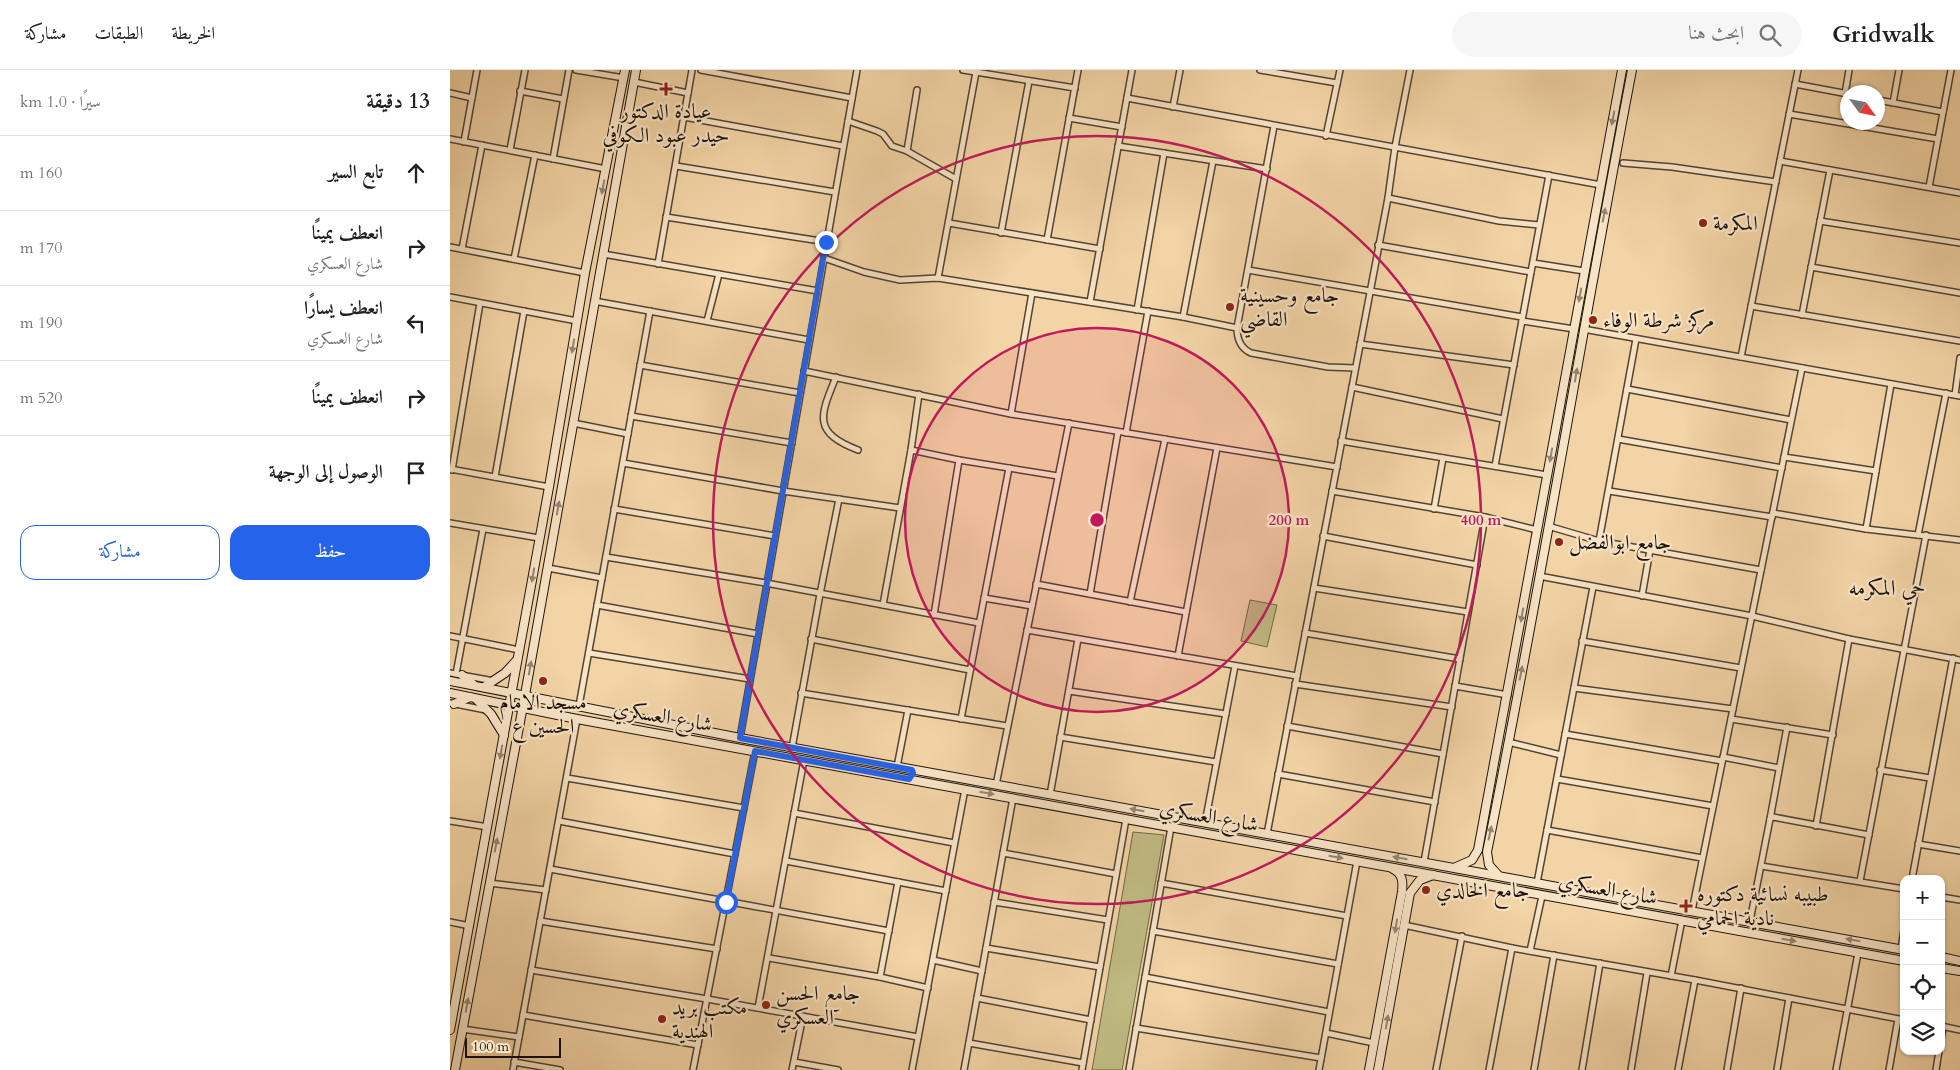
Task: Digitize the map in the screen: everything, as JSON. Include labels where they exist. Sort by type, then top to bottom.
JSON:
[{"type":"main road","points":[[455,1070],[548,568],[636,70]]},
{"type":"main road","points":[[1454,868],[1472,860],[1478,850],[1622,70]]},
{"type":"main road","points":[[1500,876],[1493,872],[1486,852],[1632,70]]},
{"type":"main road","points":[[450,1030],[452,1007],[468,938],[554,460],[585,273],[625,74]]},
{"type":"main road","points":[[1606,154],[1616,155]]},
{"type":"main road","points":[[1561,401],[1562,404],[1567,406],[1571,403]]},
{"type":"main road","points":[[1557,422],[1564,422],[1567,426]]},
{"type":"main road","points":[[554,460],[557,464],[562,465],[567,460]]},
{"type":"main road","points":[[551,476],[558,472],[564,477]]},
{"type":"main road","points":[[484,687],[505,673],[518,658]]},
{"type":"main road","points":[[456,674],[474,686]]},
{"type":"main road","name":"شارع العسكري","points":[[450,681],[792,748],[1900,949]]},
{"type":"main road","name":"شارع العسكري","points":[[450,693],[755,751],[1900,960]]},
{"type":"main road","points":[[452,704],[472,697],[489,711],[504,735]]},
{"type":"main road","points":[[909,779],[913,773],[912,770]]},
{"type":"main road","points":[[926,782],[925,776],[928,772]]},
{"type":"main road","points":[[1298,850],[1302,847],[1300,840]]},
{"type":"main road","points":[[1318,854],[1316,847],[1320,844]]},
{"type":"main road","points":[[1369,1070],[1402,892],[1403,881],[1401,874],[1389,867]]},
{"type":"main road","points":[[1378,1070],[1410,893],[1420,880],[1436,874]]},
{"type":"main road","points":[[1402,892],[1408,890],[1410,893]]},
{"type":"main road","points":[[1602,906],[1607,903],[1605,895]]},
{"type":"main road","points":[[1624,910],[1622,902],[1628,900]]},
{"type":"main road","points":[[468,938],[472,943],[478,940]]},
{"type":"main road","points":[[1945,958],[1960,961]]},
{"type":"main road","points":[[463,963],[469,962],[474,967]]},
{"type":"main road","points":[[1945,969],[1960,971]]},
{"type":"street","points":[[464,142],[477,70]]},
{"type":"street","points":[[510,150],[525,70]]},
{"type":"street","points":[[553,159],[569,70]]},
{"type":"street","points":[[576,70],[625,74]]},
{"type":"street","points":[[658,264],[692,70]]},
{"type":"street","points":[[701,70],[852,98]]},
{"type":"street","points":[[740,738],[857,70]]},
{"type":"street","points":[[963,70],[1075,88]]},
{"type":"street","points":[[1047,240],[1078,70]]},
{"type":"street","points":[[1090,302],[1132,70]]},
{"type":"street","points":[[1173,107],[1180,70]]},
{"type":"street","points":[[1260,70],[1337,83]]},
{"type":"street","points":[[1326,136],[1340,70]]},
{"type":"street","points":[[1267,834],[1388,198],[1395,147],[1410,70]]},
{"type":"street","points":[[1741,357],[1797,70]]},
{"type":"street","points":[[1848,85],[1850,70]]},
{"type":"street","points":[[1893,103],[1899,70]]},
{"type":"street","points":[[1929,187],[1951,70]]},
{"type":"street","points":[[938,278],[976,72]]},
{"type":"street","points":[[1001,233],[1029,81]]},
{"type":"street","points":[[634,82],[688,93]]},
{"type":"street","points":[[1795,84],[1840,93]]},
{"type":"street","points":[[907,151],[917,90]]},
{"type":"street","points":[[520,91],[564,99]]},
{"type":"street","points":[[450,93],[472,98]]},
{"type":"street","points":[[1127,98],[1600,185]]},
{"type":"street","points":[[1885,101],[1943,112]]},
{"type":"street","points":[[1789,114],[1938,139]]},
{"type":"street","points":[[684,117],[843,146]]},
{"type":"street","points":[[1069,118],[1122,127]]},
{"type":"street","points":[[848,121],[871,127],[883,134],[892,146],[907,151],[956,179]]},
{"type":"street","points":[[1274,126],[1237,336],[1240,344],[1251,353],[1328,367],[1355,368]]},
{"type":"street","points":[[450,139],[606,169]]},
{"type":"street","points":[[462,249],[482,145]]},
{"type":"street","points":[[1118,146],[1267,169]]},
{"type":"street","points":[[1137,310],[1164,153]]},
{"type":"street","points":[[514,259],[535,155]]},
{"type":"street","points":[[1183,317],[1213,161]]},
{"type":"street","points":[[1780,161],[1960,193]]},
{"type":"street","points":[[1623,163],[1776,182]]},
{"type":"street","points":[[676,166],[835,192]]},
{"type":"street","points":[[1802,315],[1830,170]]},
{"type":"street","points":[[1495,466],[1549,175]]},
{"type":"street","points":[[1388,198],[1499,221],[1540,225]]},
{"type":"street","points":[[666,217],[826,242]]},
{"type":"street","points":[[1820,221],[1960,243]]},
{"type":"street","points":[[949,223],[1100,249]]},
{"type":"street","points":[[1378,245],[1531,272]]},
{"type":"street","points":[[450,247],[585,273]]},
{"type":"street","points":[[603,254],[818,291]]},
{"type":"street","points":[[824,258],[864,272],[900,280],[938,278],[1148,311],[1237,328]]},
{"type":"street","points":[[1532,263],[1584,272]]},
{"type":"street","points":[[1811,267],[1960,293]]},
{"type":"street","points":[[1248,270],[1574,329]]},
{"type":"street","points":[[707,322],[719,274]]},
{"type":"street","points":[[1011,414],[1032,293]]},
{"type":"street","points":[[450,297],[577,322]]},
{"type":"street","points":[[594,301],[810,340]]},
{"type":"street","points":[[480,303],[451,470],[549,487]]},
{"type":"street","points":[[1751,306],[1960,341]]},
{"type":"street","points":[[495,477],[524,311]]},
{"type":"street","points":[[579,706],[650,311]]},
{"type":"street","points":[[1126,433],[1148,311]]},
{"type":"street","points":[[1583,329],[1957,395],[1960,358]]},
{"type":"street","points":[[1599,541],[1636,339]]},
{"type":"street","points":[[1360,344],[1514,365]]},
{"type":"street","points":[[640,365],[800,393]]},
{"type":"street","points":[[1692,911],[1802,368]]},
{"type":"street","points":[[804,371],[1011,414],[1337,467]]},
{"type":"street","points":[[836,377],[824,405],[822,416],[826,429],[832,436],[842,444],[858,450]]},
{"type":"street","points":[[1866,528],[1891,384]]},
{"type":"street","points":[[1352,388],[1503,419]]},
{"type":"street","points":[[1627,389],[1792,420]]},
{"type":"street","points":[[1918,535],[1946,393]]},
{"type":"street","points":[[883,605],[911,450],[919,394]]},
{"type":"street","points":[[631,416],[792,443]]},
{"type":"street","points":[[573,423],[628,434]]},
{"type":"street","points":[[996,785],[1069,423]]},
{"type":"street","points":[[1090,594],[1118,432]]},
{"type":"street","points":[[1130,602],[1165,439]]},
{"type":"street","points":[[1618,439],[1782,468]]},
{"type":"street","points":[[1342,441],[1547,475]]},
{"type":"street","points":[[1178,656],[1217,448]]},
{"type":"street","points":[[911,450],[1058,476]]},
{"type":"street","points":[[1784,457],[1876,471]]},
{"type":"street","points":[[1434,509],[1443,458]]},
{"type":"street","points":[[934,615],[959,460]]},
{"type":"street","points":[[623,463],[900,508]]},
{"type":"street","points":[[961,719],[1009,468]]},
{"type":"street","points":[[1332,491],[1485,517],[1537,530]]},
{"type":"street","points":[[1609,491],[1960,540]]},
{"type":"street","points":[[792,748],[811,639],[839,499]]},
{"type":"street","points":[[614,510],[775,536]]},
{"type":"street","points":[[1424,862],[1485,517]]},
{"type":"street","points":[[450,523],[539,538]]},
{"type":"street","points":[[1548,526],[1599,541],[1761,570]]},
{"type":"street","points":[[483,529],[456,674],[495,681]]},
{"type":"street","points":[[1860,881],[1926,535]]},
{"type":"street","points":[[1323,536],[1477,565]]},
{"type":"street","points":[[1642,596],[1650,550]]},
{"type":"street","points":[[606,557],[766,583],[979,623]]},
{"type":"street","points":[[548,568],[602,578]]},
{"type":"street","points":[[1539,576],[1752,616],[1849,639],[1960,660]]},
{"type":"street","points":[[1036,584],[1186,612]]},
{"type":"street","points":[[1537,883],[1593,586]]},
{"type":"street","points":[[1314,588],[1468,612]]},
{"type":"street","points":[[984,598],[1032,606]]},
{"type":"street","points":[[597,605],[758,634]]},
{"type":"street","points":[[1027,630],[1297,676]]},
{"type":"street","points":[[1305,633],[1460,659]]},
{"type":"street","points":[[450,636],[519,650]]},
{"type":"street","points":[[811,639],[970,670]]},
{"type":"street","points":[[1050,795],[1078,639]]},
{"type":"street","points":[[1816,826],[1849,639]]},
{"type":"street","points":[[1582,641],[1741,668]]},
{"type":"street","points":[[589,653],[750,679]]},
{"type":"street","points":[[1913,875],[1953,658]]},
{"type":"street","points":[[1205,823],[1235,666]]},
{"type":"street","points":[[1295,684],[1452,707]]},
{"type":"street","points":[[1455,686],[1508,694]]},
{"type":"street","points":[[1574,688],[1733,709]]},
{"type":"street","points":[[1069,691],[1226,714]]},
{"type":"street","points":[[801,693],[1007,726]]},
{"type":"street","points":[[452,704],[489,711]]},
{"type":"street","points":[[897,767],[908,710]]},
{"type":"street","points":[[513,1070],[577,718]]},
{"type":"street","points":[[1731,719],[1833,735]]},
{"type":"street","points":[[1287,726],[1443,754]]},
{"type":"street","points":[[1750,922],[1787,727]]},
{"type":"street","points":[[1565,734],[1779,768]]},
{"type":"street","points":[[1060,737],[1216,762]]},
{"type":"street","points":[[1508,742],[1561,755]]},
{"type":"street","points":[[693,1070],[755,751]]},
{"type":"street","points":[[758,1008],[769,958],[804,760]]},
{"type":"street","points":[[1880,770],[1930,778]]},
{"type":"street","points":[[1278,774],[1435,802]]},
{"type":"street","points":[[567,778],[744,808]]},
{"type":"street","points":[[1557,779],[1713,806]]},
{"type":"street","points":[[912,1070],[965,789]]},
{"type":"street","points":[[964,1070],[1013,798]]},
{"type":"street","points":[[794,813],[954,843]]},
{"type":"street","points":[[1770,819],[1773,817],[1869,835]]},
{"type":"street","points":[[1082,1070],[1126,819]]},
{"type":"street","points":[[450,821],[488,827]]},
{"type":"street","points":[[559,822],[735,854]]},
{"type":"street","points":[[1129,1070],[1171,827]]},
{"type":"street","points":[[1547,830],[1702,858]]},
{"type":"street","points":[[1918,844],[1960,851]]},
{"type":"street","points":[[1002,853],[1116,874]]},
{"type":"street","points":[[786,861],[946,890]]},
{"type":"street","points":[[1319,1070],[1357,861]]},
{"type":"street","points":[[1761,866],[1900,888]]},
{"type":"street","points":[[550,869],[889,931]]},
{"type":"street","points":[[880,976],[898,882]]},
{"type":"street","points":[[489,883],[546,890]]},
{"type":"street","points":[[1161,883],[1346,916]]},
{"type":"street","points":[[1530,951],[1542,896]]},
{"type":"street","points":[[1945,898],[1960,900]]},
{"type":"street","points":[[994,902],[1108,920]]},
{"type":"street","points":[[1671,976],[1682,920]]},
{"type":"street","points":[[540,921],[717,949]]},
{"type":"street","points":[[450,922],[470,926]]},
{"type":"street","points":[[1404,925],[1512,948],[1741,988],[1900,1019]]},
{"type":"street","points":[[1153,931],[1338,964]]},
{"type":"street","points":[[1436,1070],[1462,936]]},
{"type":"street","points":[[986,948],[1100,967]]},
{"type":"street","points":[[1489,1070],[1512,948]]},
{"type":"street","points":[[1836,1070],[1858,953]]},
{"type":"street","points":[[1534,1070],[1554,955]]},
{"type":"street","points":[[769,958],[880,976],[928,988]]},
{"type":"street","points":[[933,960],[982,971]]},
{"type":"street","points":[[1582,1070],[1600,963]]},
{"type":"street","points":[[531,970],[918,1037]]},
{"type":"street","points":[[1631,1070],[1647,972]]},
{"type":"street","points":[[1145,976],[1329,1012]]},
{"type":"street","points":[[1678,1070],[1695,980]]},
{"type":"street","points":[[1727,1070],[1741,988]]},
{"type":"street","points":[[977,998],[1090,1020]]},
{"type":"street","points":[[1777,1070],[1789,998]]},
{"type":"street","points":[[523,1015],[698,1045]]},
{"type":"street","points":[[792,1070],[803,1016]]},
{"type":"street","points":[[1889,1070],[1900,1023]]},
{"type":"street","points":[[1945,1027],[1960,1030]]},
{"type":"street","points":[[1136,1028],[1321,1058]]},
{"type":"street","points":[[462,1029],[519,1037]]},
{"type":"street","points":[[1326,1033],[1374,1043]]},
{"type":"street","points":[[969,1043],[1083,1063]]},
{"type":"street","points":[[1936,1070],[1938,1055]]},
{"type":"street","points":[[514,1062],[560,1070]]},
{"type":"street","points":[[794,1062],[838,1070]]},
{"type":"shaded area","points":[[1250,600],[1277,605],[1267,647],[1241,641]]},
{"type":"shaded area","points":[[1133,832],[1164,835],[1122,1070],[1092,1070]]},
{"type":"place","name":"عيادة الدكتور حيدر عبود الكوفي","points":[[666,89]]},
{"type":"place","name":"المكرمة","points":[[1703,223]]},
{"type":"place","name":"جامع وحسينية القاضي","points":[[1230,307]]},
{"type":"place","name":"مركز شرطة الوفاء","points":[[1593,320]]},
{"type":"place","name":"جامع ابوالفضل","points":[[1559,542]]},
{"type":"place","name":"مسجد الامام الحسين ع","points":[[543,681]]},
{"type":"place","name":"جامع الخالدي","points":[[1426,890]]},
{"type":"place","name":"طبيبه نسائية دكتوره نادية الحمامي","points":[[1686,906]]},
{"type":"place","name":"جامع الحسن العسكري","points":[[766,1005]]},
{"type":"place","name":"مكتب بريد الهندية","points":[[662,1019]]},
{"type":"district","name":"حي المكرمه","points":[[1887,587]]},
{"type":"route","points":[[726,902],[755,751],[909,779],[913,773],[912,770],[740,738],[826,242]]}]
